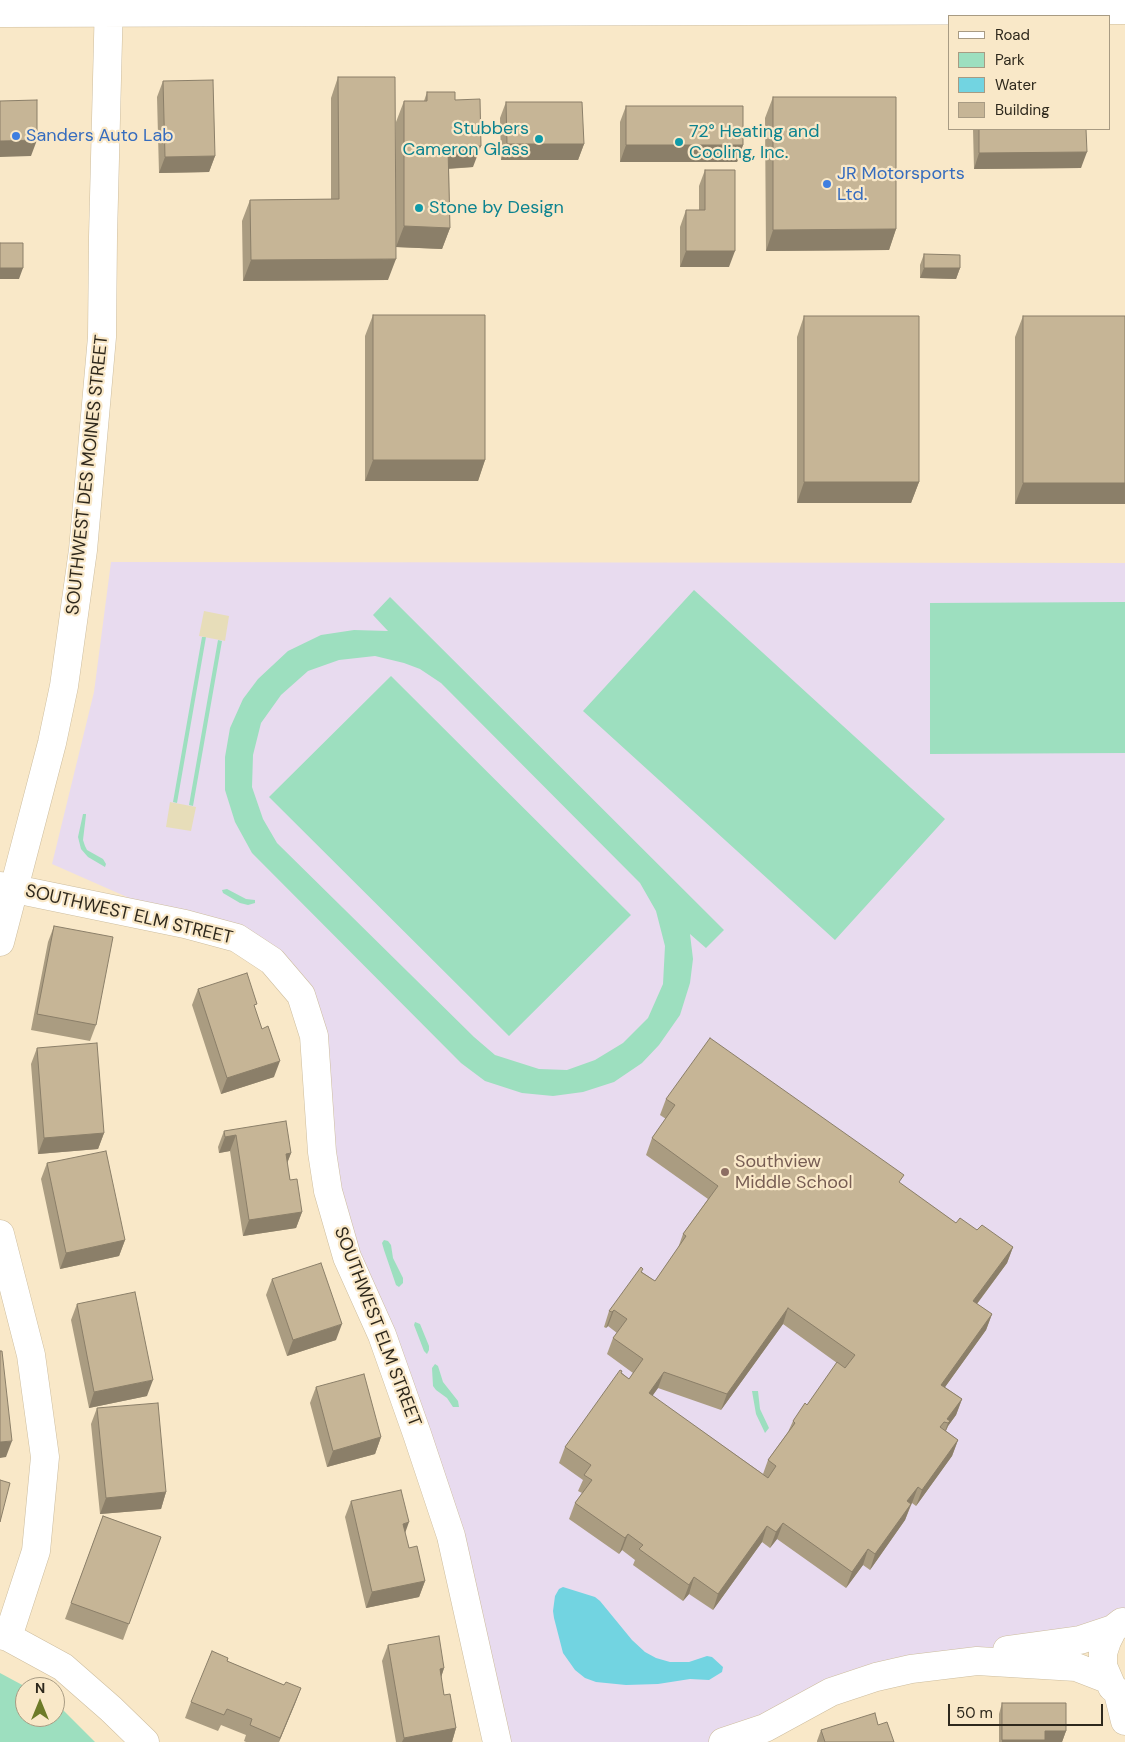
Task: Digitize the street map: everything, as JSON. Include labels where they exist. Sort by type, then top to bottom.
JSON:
[{"type":"street","points":[[0,13],[109,6],[1006,5],[1125,10]]},
{"type":"street","name":"SOUTHWEST DES MOINES STREET","points":[[0,942],[7,887],[52,743],[64,686],[83,550],[102,337],[102,236],[109,6]]},
{"type":"street","name":"SOUTHWEST ELM STREET","points":[[7,887],[185,924],[237,938],[272,961],[301,995],[314,1036],[322,1152],[328,1191],[347,1256],[382,1335],[451,1536],[497,1742]]},
{"type":"street","points":[[0,1234],[31,1355],[45,1457],[36,1551],[4,1636],[63,1667],[145,1742]]},
{"type":"street","points":[[976,1661],[1017,1648],[1080,1640],[1119,1625]]},
{"type":"street","points":[[1119,1625],[1107,1640],[1103,1653],[1103,1666],[1117,1690],[1125,1721]]},
{"type":"street","points":[[723,1742],[768,1735],[831,1692],[876,1677],[911,1669],[976,1661],[1076,1667],[1117,1690]]},
{"type":"shaded area","name":"Southview Middle School","points":[[111,562],[1125,563],[1125,1620],[911,1669],[723,1742],[497,1742],[481,1666],[347,1257],[314,1036],[272,961],[52,864],[94,692]]},
{"type":"green space","points":[[694,590],[945,819],[835,940],[583,711]]},
{"type":"green space","points":[[390,597],[724,930],[706,948],[690,934],[693,959],[690,983],[680,1015],[659,1045],[642,1063],[614,1082],[583,1092],[553,1096],[522,1093],[485,1081],[461,1063],[252,853],[235,822],[225,790],[225,757],[230,728],[243,699],[258,679],[288,651],[321,635],[354,630],[388,631],[373,615]],"holes":[[[375,656],[420,669],[441,683],[640,883],[656,911],[665,946],[663,984],[648,1018],[623,1043],[595,1060],[567,1070],[539,1069],[495,1055],[474,1037],[277,843],[263,819],[252,787],[253,755],[261,723],[281,695],[308,671],[339,660]]]},
{"type":"green space","points":[[1125,602],[1125,753],[930,754],[930,603]]},
{"type":"green space","points":[[202,637],[206,637],[177,803],[173,802]]},
{"type":"green space","points":[[218,640],[222,641],[193,806],[189,805]]},
{"type":"green space","points":[[391,676],[631,915],[509,1036],[269,797]]},
{"type":"green space","points":[[83,814],[86,814],[83,840],[85,846],[87,850],[103,859],[106,864],[105,867],[88,857],[81,849],[78,837]]},
{"type":"green space","points":[[227,889],[246,899],[255,900],[255,903],[248,905],[240,903],[223,893],[222,890]]},
{"type":"green space","points":[[384,1240],[388,1241],[391,1245],[393,1258],[403,1278],[403,1283],[399,1287],[396,1285],[384,1250],[382,1243]]},
{"type":"green space","points":[[415,1322],[420,1324],[429,1346],[427,1354],[424,1351],[414,1325]]},
{"type":"green space","points":[[435,1364],[438,1366],[443,1382],[458,1401],[459,1407],[453,1407],[447,1398],[433,1386],[432,1368]]},
{"type":"green space","points":[[752,1391],[758,1391],[760,1409],[769,1428],[765,1433],[756,1414]]},
{"type":"green space","points":[[0,1673],[15,1681],[15,1727],[65,1727],[65,1712],[95,1742],[0,1742]]},
{"type":"sand","points":[[204,611],[229,616],[225,641],[199,636]]},
{"type":"sand","points":[[170,802],[196,807],[191,831],[166,827]]},
{"type":"water","points":[[563,1587],[595,1597],[632,1640],[645,1652],[656,1658],[670,1662],[689,1662],[707,1656],[712,1657],[723,1667],[722,1672],[709,1680],[690,1679],[658,1684],[626,1685],[596,1682],[585,1678],[575,1670],[563,1653],[554,1618],[555,1596],[559,1589]]},
{"type":"building","points":[[338,77],[395,77],[396,259],[251,260],[250,200],[339,199]]},
{"type":"building","points":[[213,80],[215,156],[165,157],[163,81]]},
{"type":"building","name":"Stone by Design","points":[[427,92],[455,92],[455,100],[480,99],[481,146],[448,148],[450,228],[404,226],[404,101],[427,101]]},
{"type":"building","name":"JR Motorsports Ltd.","points":[[773,97],[896,97],[896,229],[773,230]]},
{"type":"building","points":[[37,100],[37,140],[0,141],[0,101]]},
{"type":"building","points":[[506,102],[582,102],[584,144],[507,144]]},
{"type":"building","points":[[626,106],[743,106],[743,145],[626,145]]},
{"type":"building","points":[[979,130],[1086,130],[1087,152],[979,153]]},
{"type":"building","points":[[705,170],[735,170],[735,251],[686,251],[686,210],[705,210]]},
{"type":"building","points":[[0,243],[23,243],[23,268],[0,268]]},
{"type":"building","points":[[924,254],[960,255],[960,268],[924,268]]},
{"type":"building","points":[[373,315],[485,315],[485,460],[373,460]]},
{"type":"building","points":[[804,316],[919,316],[919,482],[804,482]]},
{"type":"building","points":[[1023,316],[1125,316],[1125,483],[1023,483]]},
{"type":"building","points":[[54,926],[113,937],[96,1025],[37,1014]]},
{"type":"building","points":[[247,973],[257,1004],[254,1005],[262,1029],[268,1026],[280,1061],[227,1078],[198,989]]},
{"type":"building","name":"Southview Middle School","points":[[710,1038],[904,1175],[899,1182],[956,1223],[960,1218],[977,1230],[982,1225],[1013,1247],[973,1301],[992,1314],[941,1385],[962,1399],[947,1419],[950,1421],[948,1423],[944,1422],[940,1427],[958,1440],[922,1490],[918,1487],[907,1501],[911,1504],[875,1554],[868,1549],[852,1572],[783,1523],[776,1532],[767,1526],[718,1594],[694,1577],[689,1585],[639,1549],[643,1545],[628,1534],[625,1538],[575,1503],[592,1480],[584,1475],[591,1465],[565,1447],[620,1370],[629,1379],[643,1359],[613,1338],[627,1319],[614,1310],[612,1312],[609,1311],[641,1267],[643,1269],[641,1272],[655,1281],[686,1236],[683,1234],[718,1186],[652,1138],[675,1105],[666,1099]],"holes":[[[788,1308],[855,1355],[845,1368],[837,1362],[807,1405],[805,1403],[793,1421],[795,1423],[768,1460],[776,1466],[768,1478],[649,1393],[664,1372],[727,1394]]]},
{"type":"building","points":[[97,1043],[104,1133],[44,1138],[37,1048]]},
{"type":"building","points":[[286,1121],[291,1153],[286,1154],[290,1180],[297,1179],[302,1212],[249,1220],[236,1135],[225,1137],[224,1131]]},
{"type":"building","points":[[106,1151],[125,1240],[66,1253],[47,1163]]},
{"type":"building","points":[[321,1263],[342,1324],[293,1340],[272,1279]]},
{"type":"building","points":[[135,1292],[153,1380],[94,1392],[77,1304]]},
{"type":"building","points":[[0,1351],[2,1351],[12,1441],[0,1442]]},
{"type":"building","points":[[364,1374],[381,1437],[333,1451],[316,1387]]},
{"type":"building","points":[[158,1403],[166,1492],[106,1498],[97,1408]]},
{"type":"building","points":[[0,1480],[10,1483],[0,1522]]},
{"type":"building","points":[[401,1490],[409,1522],[403,1524],[409,1548],[417,1546],[425,1581],[372,1592],[351,1501]]},
{"type":"building","points":[[103,1516],[161,1537],[129,1624],[71,1603]]},
{"type":"building","points":[[439,1636],[444,1668],[440,1669],[444,1695],[450,1694],[456,1728],[404,1738],[388,1645]]},
{"type":"building","points":[[212,1651],[228,1658],[227,1661],[284,1685],[286,1682],[301,1688],[280,1738],[250,1725],[252,1719],[227,1709],[224,1715],[191,1702]]},
{"type":"building","points":[[1002,1703],[1066,1703],[1066,1731],[1045,1731],[1045,1740],[1002,1740]]},
{"type":"building","points":[[875,1713],[878,1725],[887,1722],[894,1742],[825,1742],[821,1730]]},
{"type":"place","name":"Sanders Auto Lab","points":[[16,136]]},
{"type":"place","name":"Stubbers Cameron Glass","points":[[539,139]]},
{"type":"place","name":"72° Heating and Cooling, Inc.","points":[[679,142]]},
{"type":"place","name":"JR Motorsports Ltd.","points":[[827,184]]},
{"type":"place","name":"Stone by Design","points":[[419,208]]},
{"type":"place","name":"Southview Middle School","points":[[725,1172]]}]
